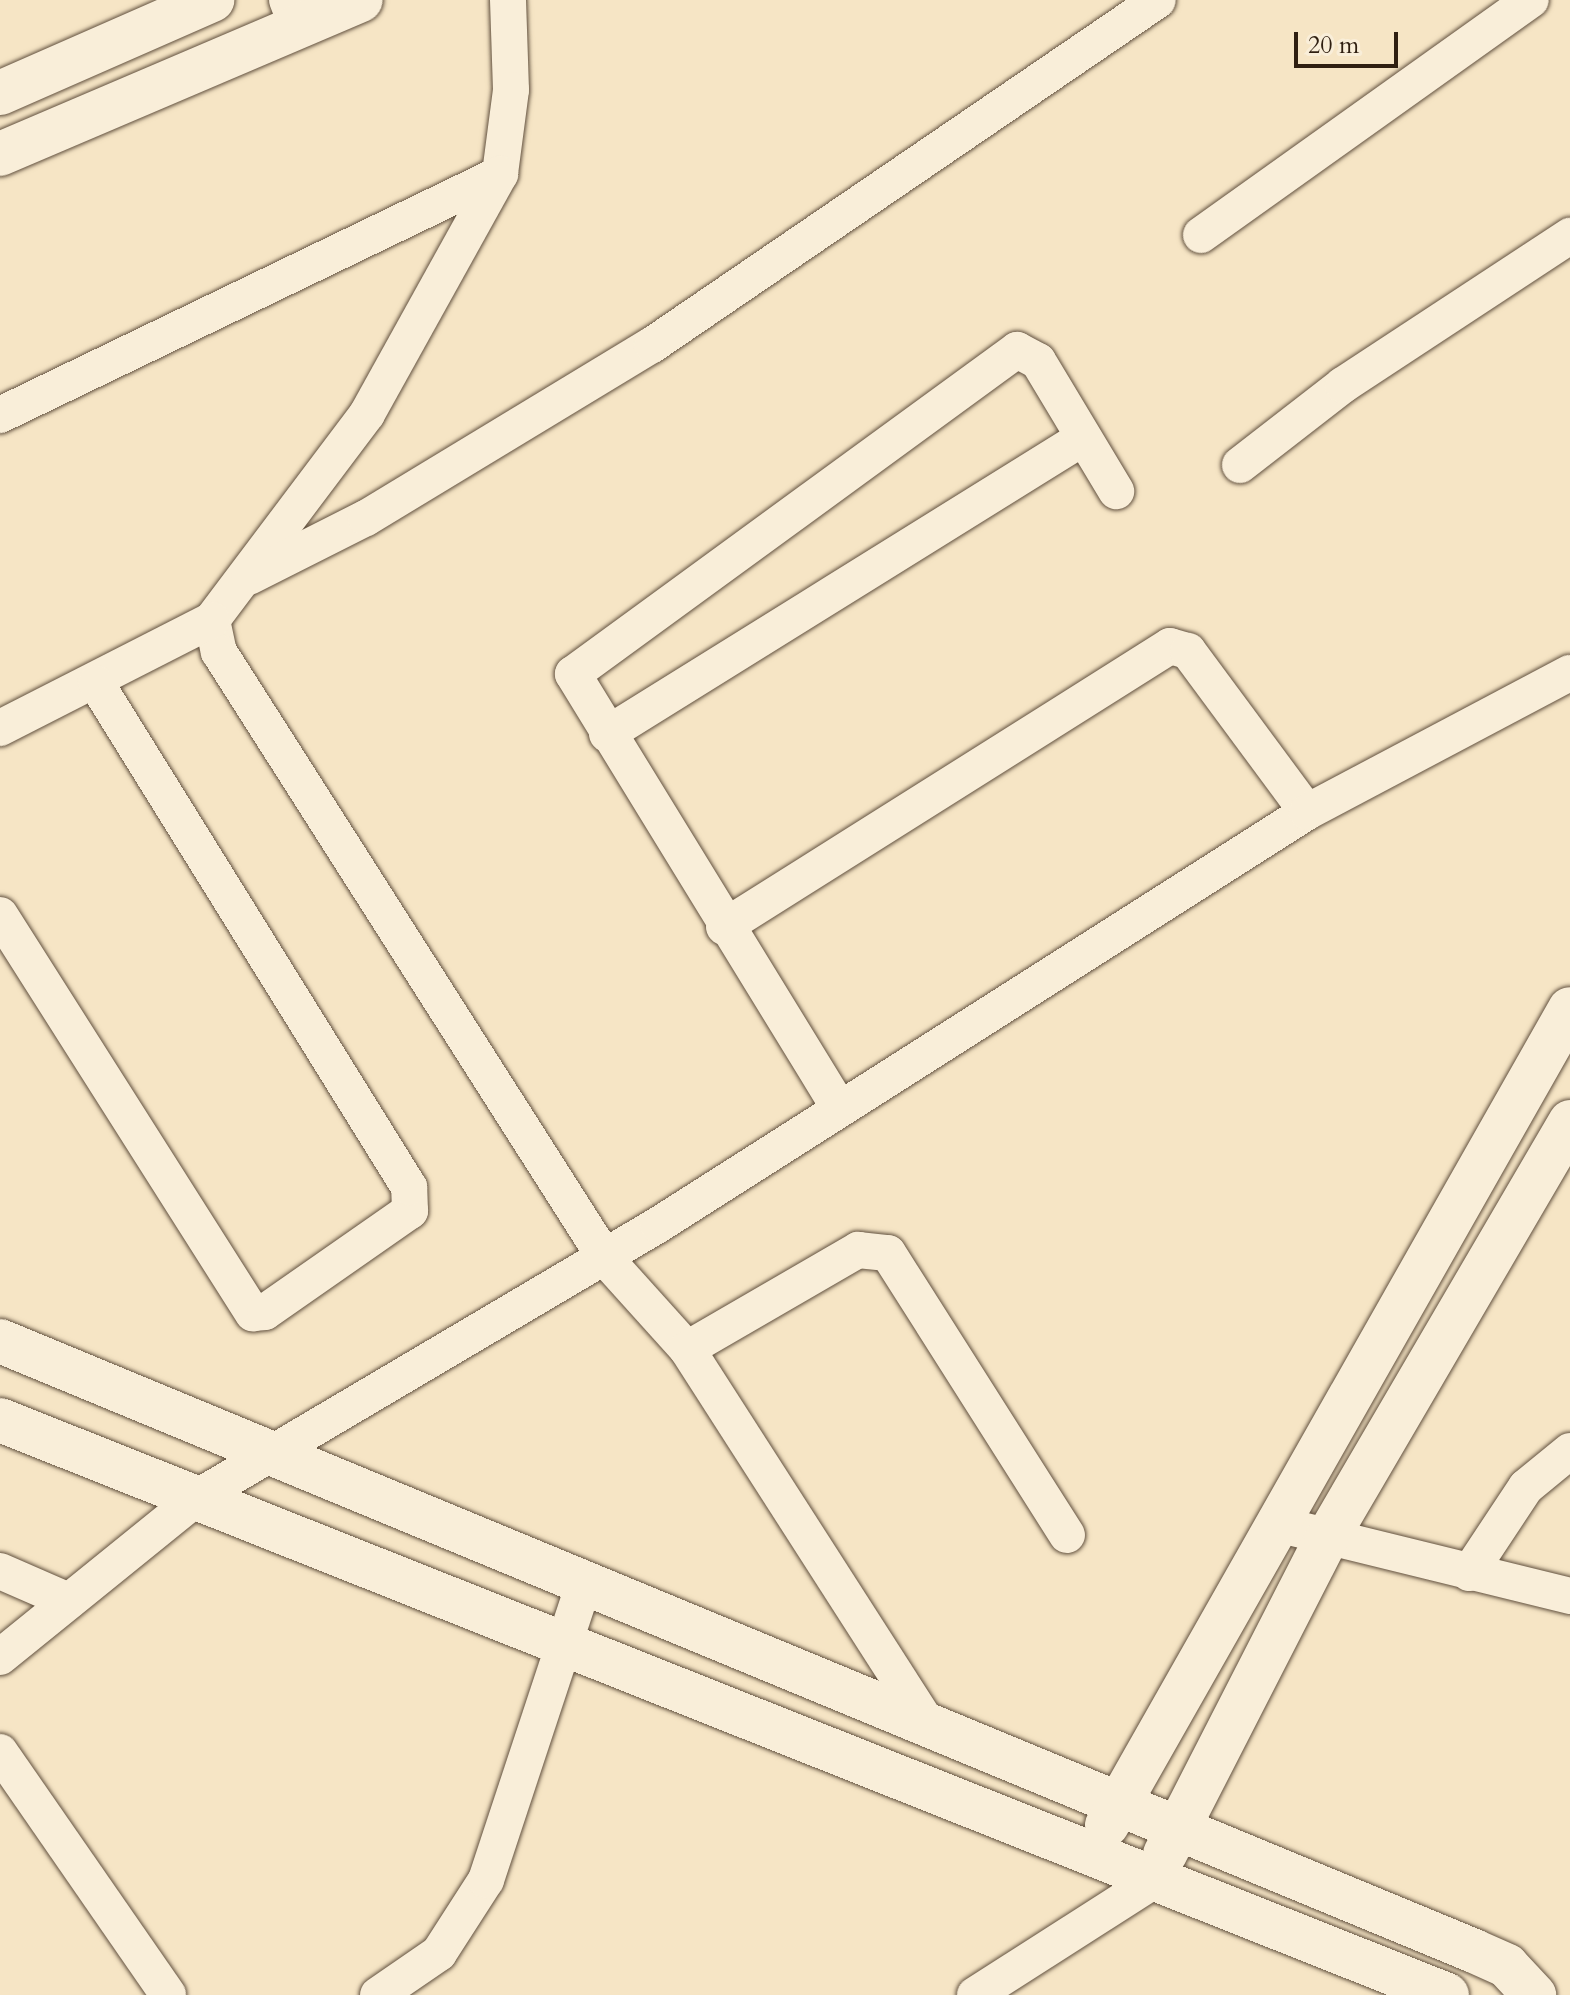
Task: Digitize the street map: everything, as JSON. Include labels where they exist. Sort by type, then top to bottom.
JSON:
[{"type":"street","points":[[0,93],[212,0]]},
{"type":"street","points":[[0,154],[292,14],[361,0]]},
{"type":"street","points":[[0,728],[96,683],[212,620],[367,414],[500,174],[511,90],[508,0]]},
{"type":"street","points":[[244,580],[366,518],[652,345],[1158,0]]},
{"type":"street","points":[[1201,235],[1531,0]]},
{"type":"street","points":[[0,415],[500,174]]},
{"type":"street","points":[[1240,465],[1343,385],[1570,236]]},
{"type":"street","points":[[838,1106],[572,681],[576,668],[1017,350],[1038,361],[1116,491]]},
{"type":"street","points":[[607,734],[1083,438]]},
{"type":"street","points":[[212,620],[219,652],[605,1258],[687,1349],[930,1728]]},
{"type":"street","points":[[724,927],[1170,646],[1188,651],[1307,812]]},
{"type":"street","points":[[0,1657],[196,1498],[281,1452],[605,1258],[838,1106],[1307,812],[1570,673]]},
{"type":"street","points":[[0,915],[253,1313],[265,1312],[410,1211],[409,1187],[96,683]]},
{"type":"street","points":[[1091,1856],[1570,1009]]},
{"type":"street","points":[[975,1995],[1152,1882],[1326,1540],[1570,1122]]},
{"type":"street","points":[[687,1349],[858,1250],[888,1253],[1067,1535]]},
{"type":"street","points":[[0,1341],[281,1452],[930,1728],[1120,1802],[1177,1829],[1474,1951],[1507,1966],[1534,1995]]},
{"type":"street","points":[[0,1420],[1152,1882],[1447,1995]]},
{"type":"street","points":[[1469,1573],[1526,1487],[1570,1451]]},
{"type":"street","points":[[1277,1524],[1326,1540],[1570,1596]]},
{"type":"street","points":[[0,1571],[69,1601]]},
{"type":"street","points":[[378,1995],[462,1927],[486,1880],[585,1581]]},
{"type":"street","points":[[0,1752],[168,1995]]}]
